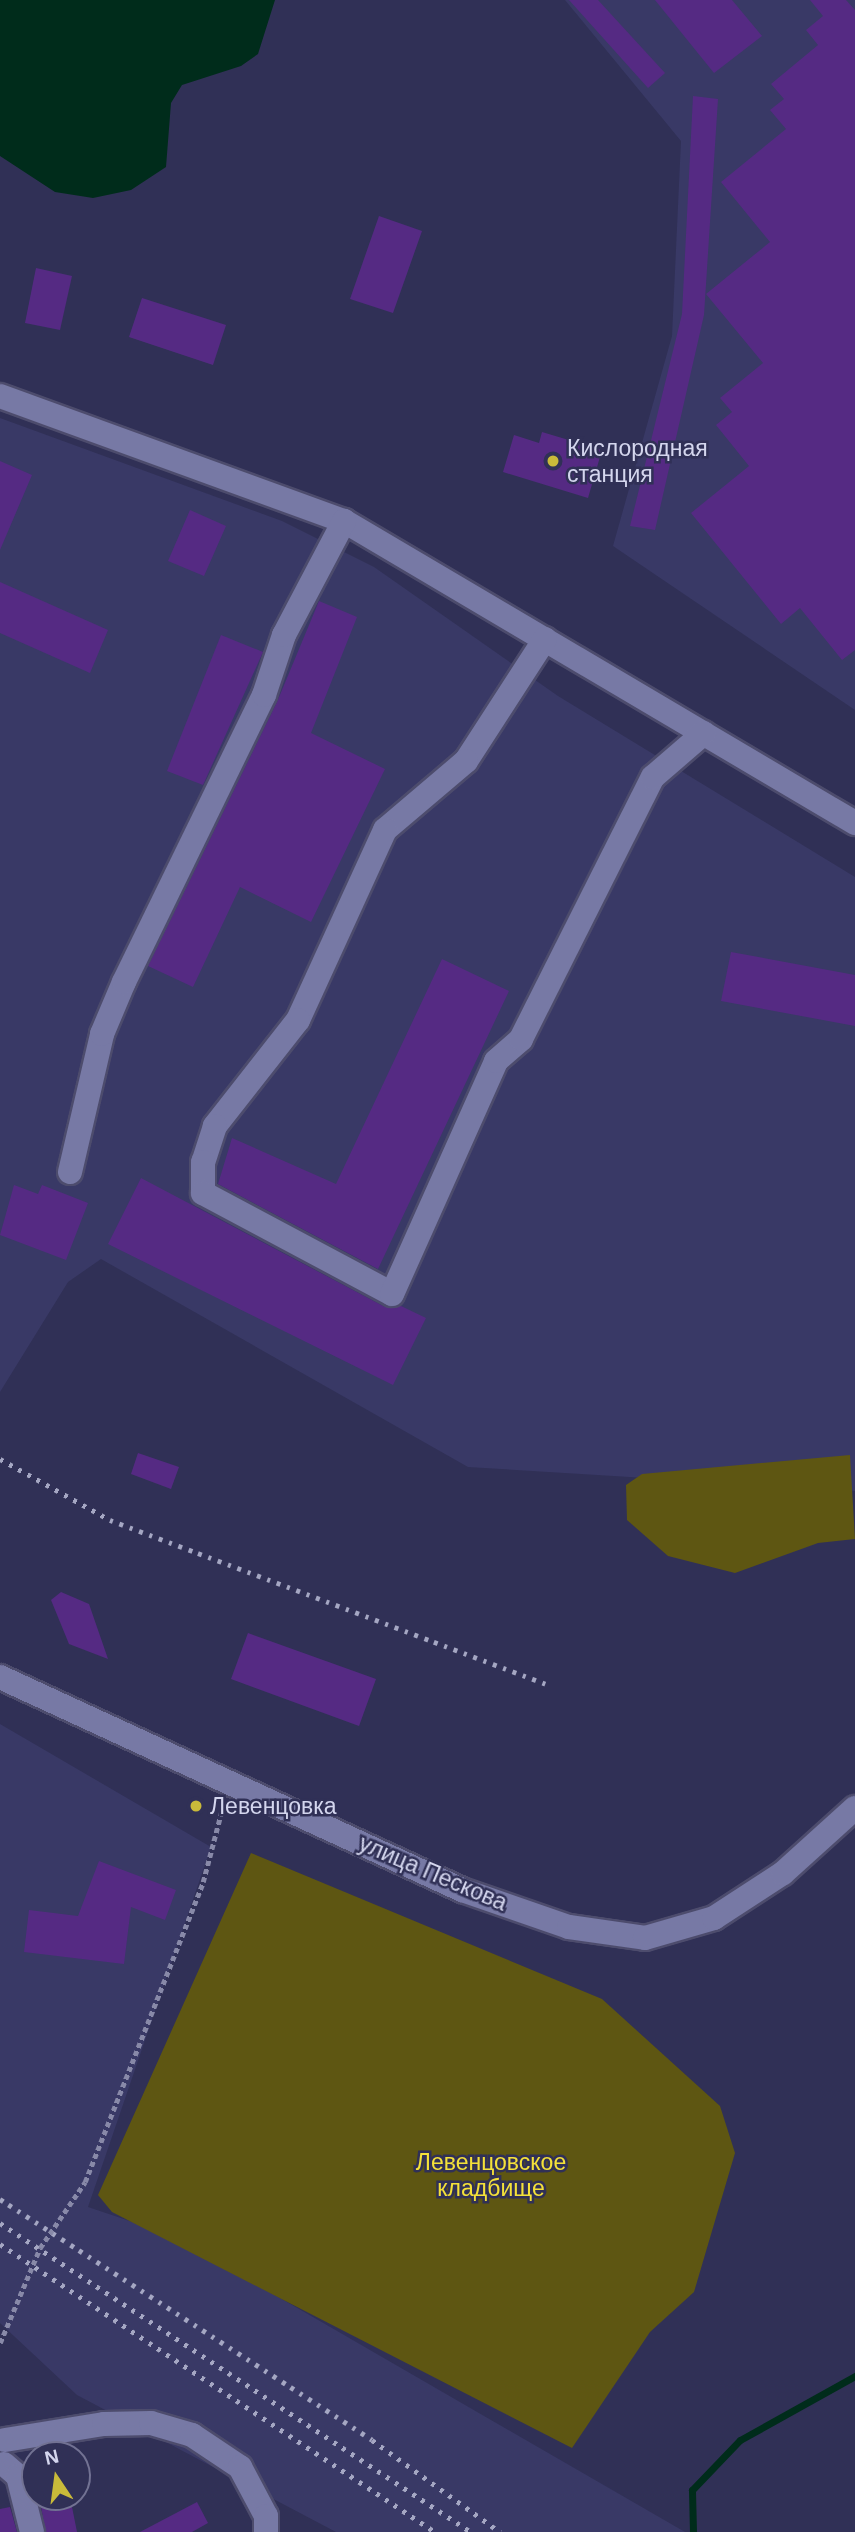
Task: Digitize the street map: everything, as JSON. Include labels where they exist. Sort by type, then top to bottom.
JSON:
[{"type":"street","points":[[0,396],[344,521],[855,822]]},
{"type":"street","points":[[71,1172],[102,1034],[264,695],[284,635],[344,521]]},
{"type":"street","points":[[545,639],[466,761],[385,830],[298,1020],[215,1126],[203,1162],[203,1193],[391,1294],[496,1061],[521,1040],[653,777],[704,733]]},
{"type":"street","name":"улица Пескова","points":[[0,1677],[462,1890],[569,1927],[645,1938],[714,1918],[783,1873],[855,1808]]},
{"type":"street","points":[[32,2532],[18,2476],[2,2451],[104,2424],[151,2423],[192,2435],[240,2467],[266,2516],[266,2532]]},
{"type":"path","points":[[0,2343],[40,2248],[85,2182],[203,1882],[229,1782]]},
{"type":"shaded area","points":[[0,0],[275,0],[258,54],[241,66],[182,85],[171,103],[166,167],[131,190],[93,198],[55,192],[0,156]]},
{"type":"shaded area","points":[[565,0],[855,0],[855,710],[613,546],[672,336],[681,141]]},
{"type":"shaded area","points":[[0,418],[282,521],[374,567],[558,696],[855,877],[855,1491],[468,1467],[101,1259],[68,1282],[0,1392]]},
{"type":"shaded area","points":[[0,1724],[211,1847],[88,2207],[171,2235],[685,2532],[336,2532],[77,2395],[0,2323]]},
{"type":"green space","points":[[850,1455],[855,1539],[818,1543],[735,1573],[668,1556],[627,1520],[626,1485],[642,1474]]},
{"type":"green space","name":"Левенцовское кладбище","points":[[251,1853],[602,1999],[720,2106],[735,2153],[694,2292],[650,2332],[572,2448],[112,2212],[98,2195]]},
{"type":"building","points":[[569,0],[598,0],[665,73],[648,88]]},
{"type":"building","points":[[655,0],[732,0],[762,36],[714,73]]},
{"type":"building","points":[[810,0],[846,0],[855,10],[855,650],[842,660],[800,608],[781,624],[691,513],[749,466],[716,425],[732,412],[720,398],[763,363],[706,294],[770,242],[721,182],[786,129],[770,110],[784,99],[771,84],[818,45],[806,30],[823,16]]},
{"type":"building","points":[[693,96],[718,99],[704,315],[655,530],[630,526],[682,314]]},
{"type":"building","points":[[379,216],[422,231],[393,313],[350,299]]},
{"type":"building","points":[[36,268],[72,276],[60,330],[25,323]]},
{"type":"building","points":[[142,298],[226,325],[213,365],[129,337]]},
{"type":"building","name":"Кислородная станция","points":[[542,432],[602,450],[588,498],[503,472],[514,435],[539,443]]},
{"type":"building","points":[[0,461],[32,475],[0,550]]},
{"type":"building","points":[[190,510],[226,526],[204,576],[168,561]]},
{"type":"building","points":[[0,582],[108,630],[90,673],[0,633]]},
{"type":"building","points":[[319,601],[357,617],[311,733],[385,769],[311,922],[240,887],[193,987],[148,966],[277,702]]},
{"type":"building","points":[[221,635],[263,652],[203,785],[167,771]]},
{"type":"building","points":[[731,952],[855,975],[855,1026],[721,1001]]},
{"type":"building","points":[[442,959],[509,991],[378,1269],[218,1184],[232,1138],[336,1184]]},
{"type":"building","points":[[141,1178],[385,1307],[401,1306],[426,1318],[393,1385],[108,1244]]},
{"type":"building","points":[[14,1185],[38,1194],[42,1185],[88,1203],[66,1260],[0,1235]]},
{"type":"building","points":[[138,1453],[179,1467],[171,1489],[131,1474]]},
{"type":"building","points":[[61,1592],[89,1604],[108,1659],[69,1644],[51,1600]]},
{"type":"building","points":[[248,1633],[376,1679],[359,1726],[231,1679]]},
{"type":"building","points":[[99,1861],[176,1890],[165,1920],[131,1907],[124,1964],[24,1952],[29,1910],[78,1916]]},
{"type":"building","points":[[197,2502],[208,2523],[192,2532],[140,2532]]},
{"type":"building","points":[[10,2507],[17,2532],[0,2532],[0,2509]]},
{"type":"building","points":[[42,2511],[73,2511],[77,2532],[46,2532]]},
{"type":"waterway","points":[[693,2532],[692,2490],[740,2440],[855,2376]]},
{"type":"railway","points":[[0,1459],[110,1520],[551,1686]]},
{"type":"railway","points":[[0,2199],[372,2440],[500,2532]]},
{"type":"railway","points":[[0,2223],[471,2532]]},
{"type":"railway","points":[[0,2244],[435,2532]]},
{"type":"place","name":"Кислородная станция","points":[[553,461]]},
{"type":"place","name":"Левенцовка","points":[[196,1806]]}]
